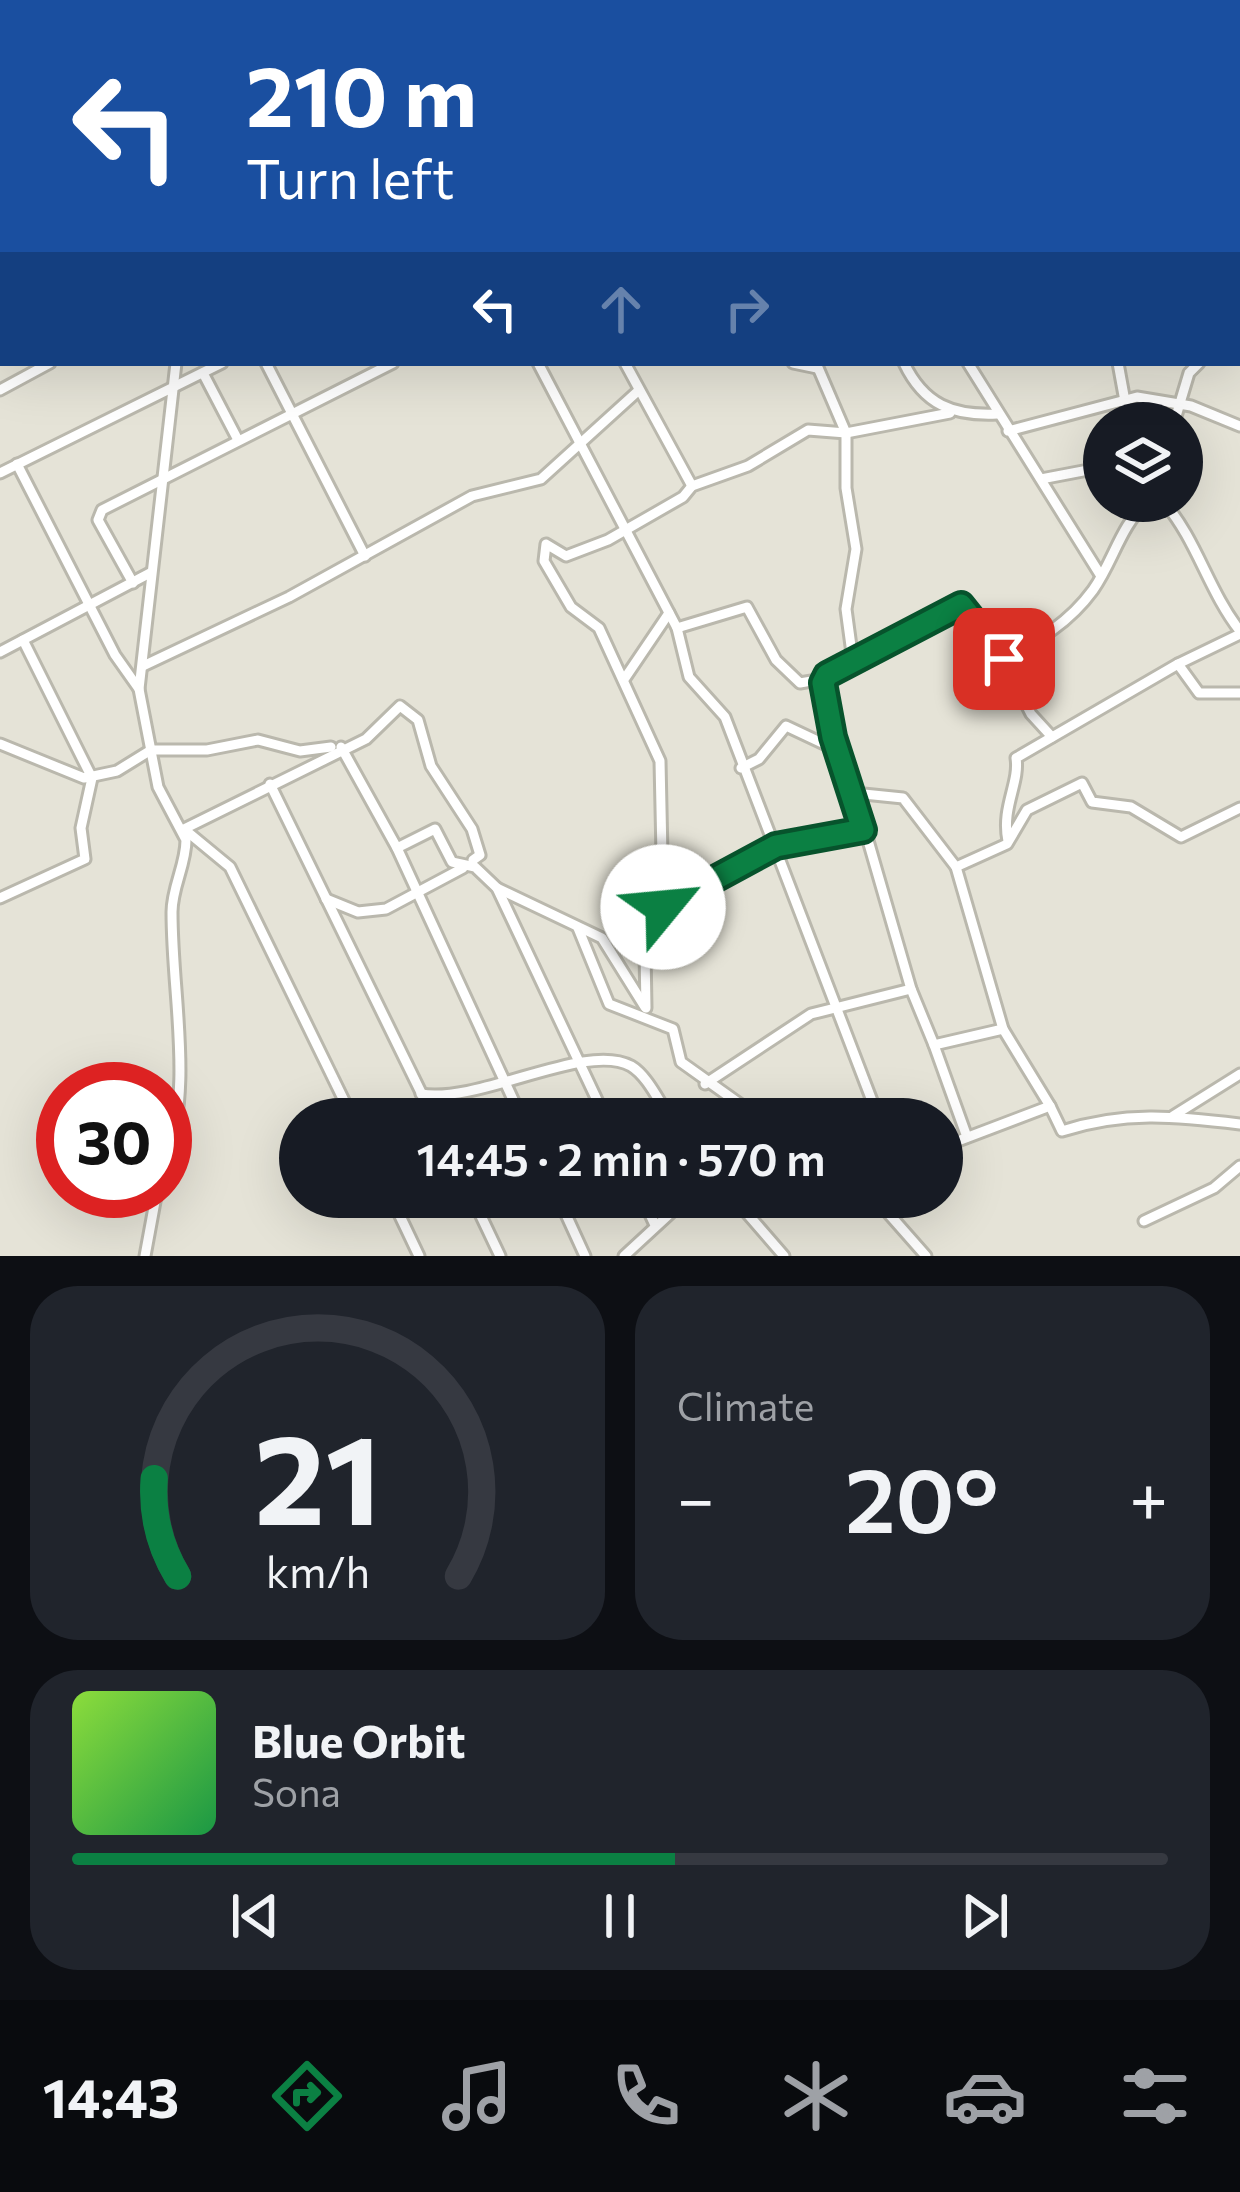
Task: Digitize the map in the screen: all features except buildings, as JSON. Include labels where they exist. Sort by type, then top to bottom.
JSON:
[{"type":"street","points":[[0,390],[44,366]]},
{"type":"street","points":[[139,689],[176,366]]},
{"type":"street","points":[[0,473],[216,366]]},
{"type":"street","points":[[268,366],[365,556]]},
{"type":"street","points":[[133,583],[98,515],[163,476],[387,366]]},
{"type":"street","points":[[540,366],[677,628],[688,677],[725,717],[870,1098]]},
{"type":"street","points":[[626,366],[692,486]]},
{"type":"street","points":[[816,366],[846,433],[846,488],[856,549],[846,609],[853,661]]},
{"type":"street","points":[[909,366],[917,388],[950,413]]},
{"type":"street","points":[[970,366],[1101,576]]},
{"type":"street","points":[[1119,366],[1125,402]]},
{"type":"street","points":[[1178,402],[1197,366]]},
{"type":"street","points":[[203,373],[238,440]]},
{"type":"street","points":[[143,666],[365,556],[472,496],[541,479],[638,391]]},
{"type":"street","points":[[1008,431],[1124,398],[1150,402]]},
{"type":"street","points":[[1203,411],[1240,425]]},
{"type":"street","points":[[649,1024],[645,951],[663,907],[660,761],[626,678],[599,628],[571,607],[544,561],[546,544],[566,556],[624,529],[683,496],[692,486],[748,466],[808,430],[846,433],[950,413],[997,413]]},
{"type":"street","points":[[17,464],[139,689],[163,801],[184,829],[230,867],[343,1098]]},
{"type":"street","points":[[1041,479],[1083,470]]},
{"type":"street","points":[[1004,659],[1065,624],[1101,576],[1130,522]]},
{"type":"street","points":[[1009,842],[1004,814],[1016,758],[1240,633],[1213,595],[1201,559],[1177,522]]},
{"type":"street","points":[[0,652],[150,573]]},
{"type":"street","points":[[677,628],[747,607],[776,661],[800,683],[823,679],[961,605],[1004,659],[1031,714],[1052,737]]},
{"type":"street","points":[[626,678],[669,612]]},
{"type":"street","points":[[0,898],[85,860],[81,828],[92,778],[22,640]]},
{"type":"street","points":[[1178,664],[1198,693],[1240,693]]},
{"type":"street","points":[[823,679],[911,989],[967,1137]]},
{"type":"street","points":[[184,829],[341,747],[366,739],[400,706],[418,720],[431,766],[472,829],[480,855],[473,860]]},
{"type":"street","points":[[741,768],[759,759],[786,726],[840,752]]},
{"type":"street","points":[[0,744],[64,772],[92,778],[117,771],[151,750],[206,750],[258,740],[300,751],[341,747]]},
{"type":"street","points":[[341,747],[397,848],[512,1098]]},
{"type":"street","points":[[956,867],[1009,842],[1036,803],[1082,783],[1091,802],[1131,807],[1180,837],[1240,808]]},
{"type":"street","points":[[270,784],[424,1098]]},
{"type":"street","points":[[854,793],[903,799],[956,867],[1004,1029],[1062,1131],[1112,1114],[1139,1121],[1173,1116],[1240,1124]]},
{"type":"street","points":[[181,1062],[172,982],[172,906],[184,868],[184,829]]},
{"type":"street","points":[[397,848],[435,829],[452,862],[475,867],[497,888],[605,941],[646,1008]]},
{"type":"street","points":[[663,907],[776,846],[863,830]]},
{"type":"street","points":[[326,899],[358,912],[386,909],[463,868]]},
{"type":"street","points":[[497,888],[596,1098]]},
{"type":"street","points":[[578,928],[607,1001],[649,1024],[673,1029],[681,1062],[727,1098]]},
{"type":"street","points":[[705,1084],[784,1029],[832,1006],[911,989]]},
{"type":"street","points":[[934,1045],[1004,1029]]},
{"type":"street","points":[[422,1094],[441,1097],[506,1084],[548,1066],[632,1066],[655,1098]]},
{"type":"street","points":[[1173,1116],[1240,1074]]},
{"type":"street","points":[[963,1139],[1050,1106]]},
{"type":"street","points":[[1144,1221],[1238,1172]]},
{"type":"street","points":[[145,1256],[152,1218]]},
{"type":"street","points":[[401,1218],[419,1256]]},
{"type":"street","points":[[482,1218],[500,1256]]},
{"type":"street","points":[[568,1218],[585,1256]]},
{"type":"street","points":[[652,1218],[655,1225]]},
{"type":"street","points":[[624,1256],[663,1218]]},
{"type":"street","points":[[751,1218],[784,1256]]},
{"type":"street","points":[[893,1218],[926,1256]]},
{"type":"route","points":[[663,907],[776,846],[863,830],[845,761],[833,737],[823,683],[827,675],[961,605],[1004,659]]}]
